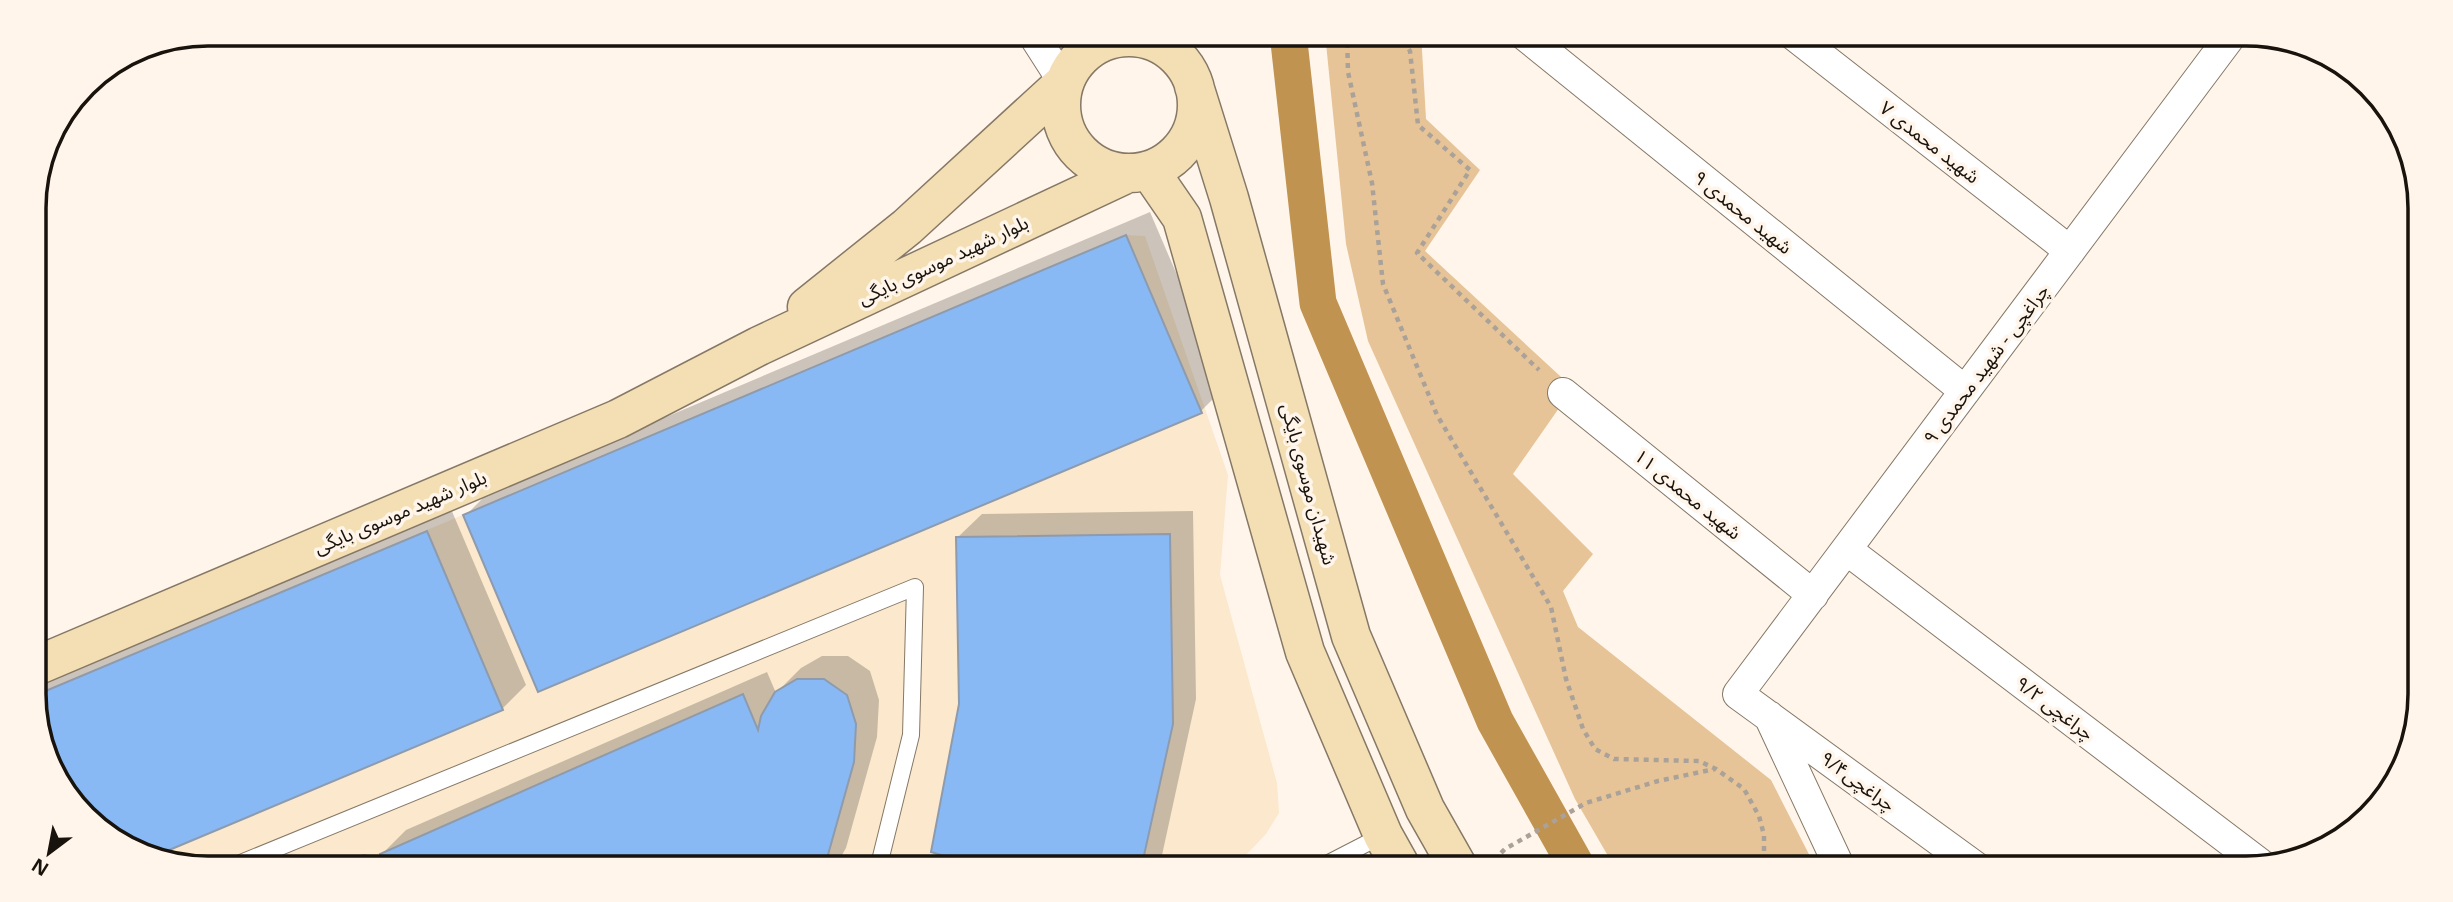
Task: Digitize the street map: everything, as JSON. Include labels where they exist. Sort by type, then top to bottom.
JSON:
[{"type":"street","points":[[1040,46],[1064,83]]},
{"type":"street","points":[[1095,46],[1082,56],[1064,83],[1060,104],[1063,125],[1073,144],[1088,160],[1106,170],[1138,172],[1168,162],[1183,147],[1193,128],[1197,107],[1194,86],[1174,46]]},
{"type":"street","name":"شهید محمدی ۹","points":[[1538,46],[1965,391]]},
{"type":"street","name":"شهید محمدی ۷","points":[[1808,46],[2070,251]]},
{"type":"street","name":"۹ چراغچی - شهید محمدی","points":[[1738,694],[2223,46]]},
{"type":"street","name":"بلوار شهید موسوی بایگی","points":[[759,346],[907,227],[1064,83]]},
{"type":"street","name":"شهیدان موسوی بایگی","points":[[1194,86],[1229,198],[1351,636],[1425,809],[1452,856]]},
{"type":"street","points":[[1138,172],[1182,218],[1305,652],[1382,835],[1394,856]]},
{"type":"street","name":"بلوار شهید موسوی بایگی","points":[[46,662],[618,419],[759,346],[1138,172]]},
{"type":"street","name":"شهید محمدی ۱۱","points":[[1563,393],[1813,595]]},
{"type":"street","name":"۹/۲ چراغچی","points":[[1847,550],[2250,856]]},
{"type":"street","name":"۹/۴چراغچی","points":[[1738,694],[1959,856]]},
{"type":"street","points":[[1768,715],[1834,856]]},
{"type":"lane","points":[[258,856],[915,587],[911,735],[887,856]]},
{"type":"lane","points":[[1342,856],[1382,835]]},
{"type":"path","points":[[1347,46],[1348,72],[1372,183],[1383,284],[1437,415],[1551,607],[1566,678],[1583,729],[1595,749],[1614,759],[1666,758],[1699,761],[1716,769],[1744,789],[1759,816],[1764,835],[1764,856]]},
{"type":"path","points":[[1406,46],[1410,51],[1418,125],[1470,170],[1418,253],[1563,393]]},
{"type":"path","points":[[1505,849],[1586,803],[1658,781],[1716,769]]},
{"type":"shaded area","points":[[1326,46],[1422,46],[1426,119],[1480,170],[1425,251],[1573,388],[1513,474],[1593,554],[1563,591],[1578,627],[1771,780],[1810,856],[1608,856],[1575,799],[1368,341],[1346,244]]},
{"type":"shaded area","points":[[1126,235],[1145,236],[1228,475],[1220,575],[1277,783],[1279,813],[1266,834],[1245,856],[187,855],[136,840],[101,816],[86,801],[62,766],[54,746],[47,715],[46,691]]},
{"type":"building","points":[[1126,235],[1202,413],[538,692],[463,515]]},
{"type":"building","points":[[427,531],[503,710],[166,851],[136,840],[118,829],[86,801],[73,784],[54,746],[47,715],[46,691]]},
{"type":"building","points":[[1170,534],[1173,724],[1144,856],[944,856],[931,852],[959,704],[956,537]]},
{"type":"building","points":[[797,679],[824,679],[847,695],[856,724],[854,762],[828,856],[380,854],[743,694],[758,730],[761,716],[775,692]]},
{"type":"waterway","points":[[1289,46],[1318,303],[1495,721],[1571,856]]}]
